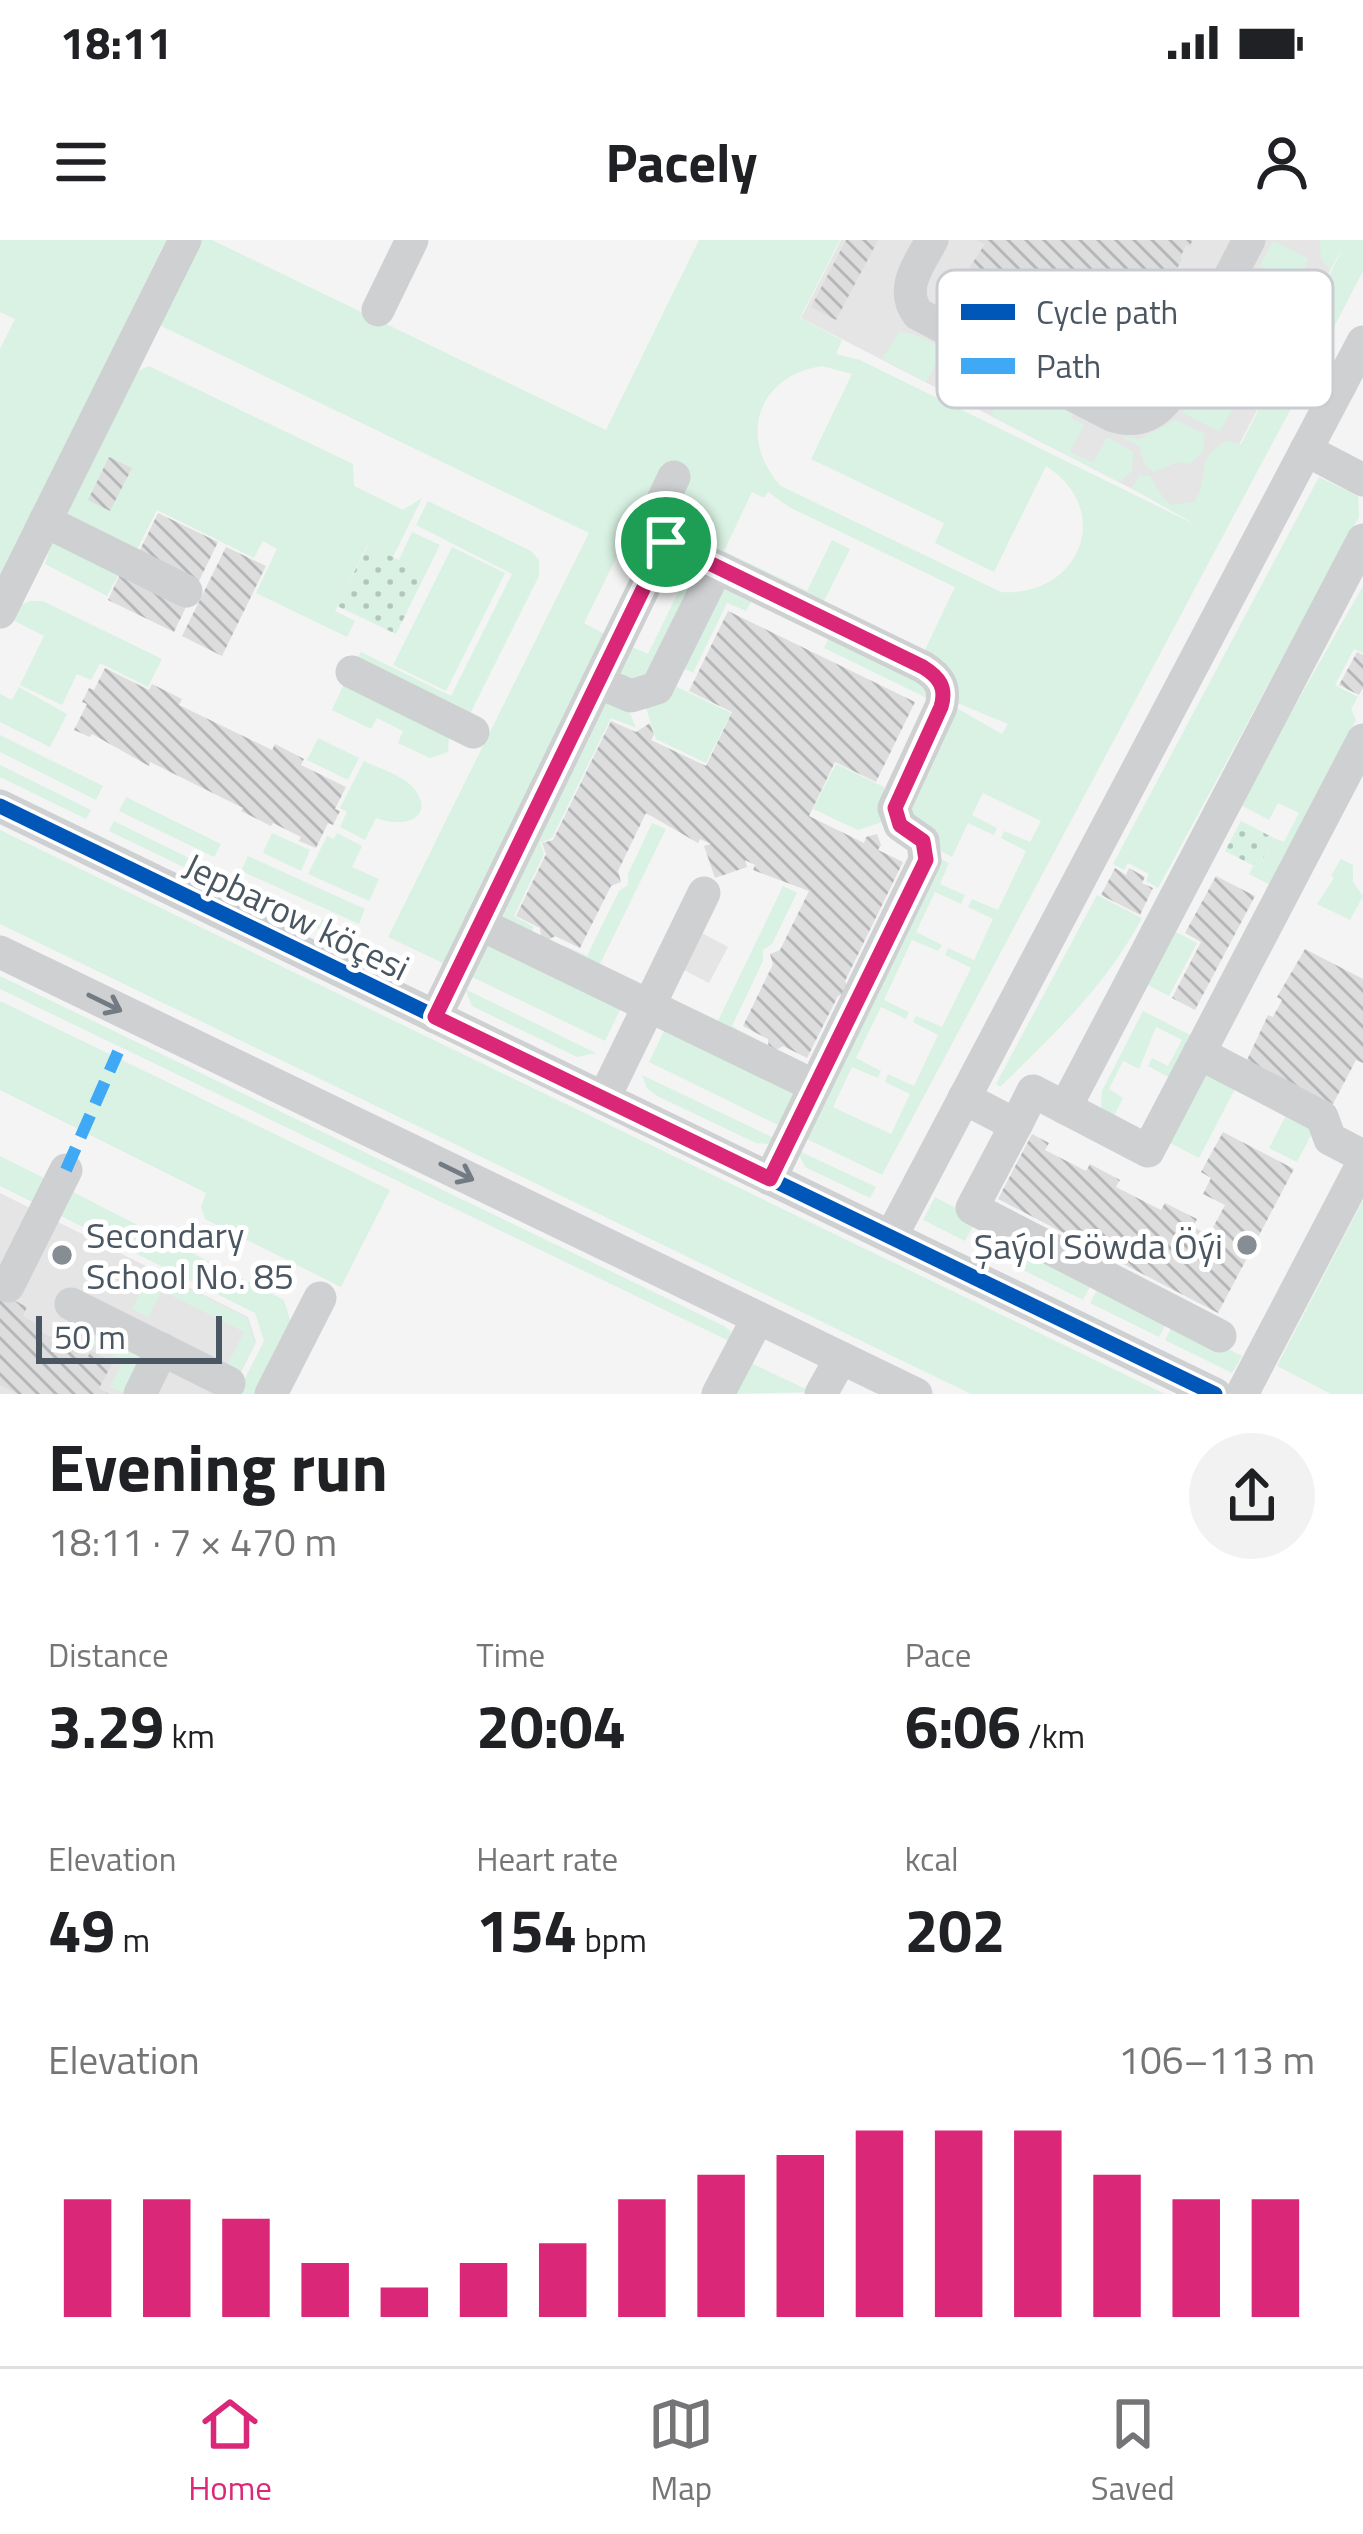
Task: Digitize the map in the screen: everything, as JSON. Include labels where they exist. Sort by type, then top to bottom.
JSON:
[{"type":"street","points":[[0,612],[185,240]]},
{"type":"street","points":[[378,310],[412,240]]},
{"type":"street","points":[[932,240],[909,288],[910,303],[918,314],[937,324]]},
{"type":"street","points":[[1233,270],[1249,240]]},
{"type":"street","points":[[1333,399],[1363,342]]},
{"type":"street","points":[[1333,382],[1340,386]]},
{"type":"street","points":[[1102,408],[1123,419],[1142,417],[1159,408]]},
{"type":"street","points":[[891,1237],[1328,408]]},
{"type":"street","points":[[1306,450],[1363,480]]},
{"type":"street","points":[[674,477],[647,533],[923,667],[943,689],[941,707],[895,808],[900,825],[923,841],[926,860],[770,1179]]},
{"type":"street","points":[[45,521],[186,591]]},
{"type":"street","points":[[1065,1108],[1363,540]]},
{"type":"street","points":[[435,1017],[666,542]]},
{"type":"street","points":[[598,682],[631,696],[657,688],[717,567]]},
{"type":"street","points":[[352,672],[473,732]]},
{"type":"street","points":[[1220,1336],[972,1208],[1033,1091],[1148,1151],[1352,787],[1363,740]]},
{"type":"street","name":"Jepbarow köçesi","points":[[0,806],[1215,1394]]},
{"type":"street","points":[[604,1099],[704,892]]},
{"type":"street","points":[[480,924],[815,1086]]},
{"type":"street","points":[[0,952],[916,1394]]},
{"type":"street","points":[[1199,1053],[1322,1117],[1330,1139],[1363,1160],[1242,1394]]},
{"type":"street","points":[[964,1098],[1016,1125]]},
{"type":"street","points":[[8,1286],[66,1170]]},
{"type":"street","points":[[271,1394],[320,1298]]},
{"type":"street","points":[[71,1304],[230,1383]]},
{"type":"street","points":[[718,1394],[758,1318]]},
{"type":"street","points":[[140,1394],[162,1349]]},
{"type":"street","points":[[821,1394],[841,1358]]},
{"type":"shaded area","points":[[841,240],[1346,240],[1330,270],[937,270],[937,388],[801,318]]},
{"type":"shaded area","points":[[975,408],[1258,408],[1198,523]]},
{"type":"shaded area","points":[[702,933],[728,947],[709,983],[684,970]]},
{"type":"shaded area","name":"Secondary School No. 85","points":[[0,1193],[248,1317],[256,1342],[230,1394],[0,1394]]},
{"type":"green space","points":[[0,240],[166,240],[0,579],[0,349],[15,319],[0,312]]},
{"type":"green space","points":[[196,240],[212,240],[606,430],[699,240],[840,240],[800,318],[842,340],[836,354],[860,360],[937,398],[937,408],[958,408],[1198,526],[1131,488],[1140,476],[1150,476],[1172,505],[1194,502],[1209,455],[1227,441],[1241,444],[1258,411],[1253,408],[1291,408],[882,1175],[803,1137],[939,858],[949,863],[940,884],[965,895],[961,904],[935,892],[916,932],[942,945],[938,951],[912,940],[884,1000],[909,1012],[906,1019],[881,1007],[856,1058],[881,1071],[878,1078],[852,1067],[833,1107],[891,1134],[910,1094],[885,1082],[888,1074],[914,1086],[938,1035],[913,1022],[916,1016],[942,1027],[971,968],[945,955],[948,948],[974,960],[993,919],[968,907],[972,899],[998,910],[1026,851],[1001,838],[1004,831],[1030,842],[1041,821],[983,793],[972,815],[997,828],[994,835],[968,823],[952,857],[941,851],[936,838],[908,807],[953,706],[1002,734],[1008,724],[955,702],[922,656],[955,587],[789,507],[768,492],[764,498],[752,492],[724,551],[807,591],[832,540],[850,549],[822,605],[665,525],[689,475],[663,463],[584,623],[608,636],[447,965],[388,937],[589,533],[155,323]],"holes":[[[822,366],[852,374],[811,459],[944,523],[935,543],[994,572],[1046,466],[1067,484],[1079,505],[1083,527],[1079,547],[1051,581],[1028,590],[1001,592],[781,486],[760,448],[761,412],[782,382]]]},
{"type":"green space","points":[[1320,240],[1363,240],[1363,271],[1333,329],[1332,270],[1342,250],[1330,269],[1321,259]]},
{"type":"green space","points":[[1273,241],[1309,259],[1303,270],[1260,266]]},
{"type":"green space","points":[[899,332],[937,345],[937,361],[926,382],[882,359]]},
{"type":"green space","points":[[149,366],[353,464],[354,486],[403,510],[422,498],[393,557],[367,545],[335,611],[355,621],[347,637],[256,593],[277,549],[263,541],[254,558],[157,510],[136,552],[62,520],[138,371]]},
{"type":"green space","points":[[1061,408],[1084,425],[1070,452],[1093,463],[1107,437],[1133,452],[1132,471],[1119,482],[991,416],[994,409]]},
{"type":"green space","points":[[1186,408],[1233,408],[1220,432],[1183,413]]},
{"type":"green space","points":[[1175,420],[1205,434],[1203,451],[1190,464],[1177,462],[1154,472],[1144,464],[1140,447],[1121,436],[1140,439]]},
{"type":"green space","points":[[1319,477],[1358,496],[1359,517],[1158,888],[1146,881],[1149,874],[1128,863],[1124,870],[1113,864]]},
{"type":"green space","points":[[428,501],[531,551],[539,560],[539,576],[468,718],[355,663],[361,652],[451,696],[512,574],[416,525]]},
{"type":"green space","points":[[412,532],[440,545],[426,573],[399,560]]},
{"type":"green space","points":[[53,539],[120,572],[107,596],[45,564]]},
{"type":"green space","points":[[368,545],[426,573],[396,634],[337,606]]},
{"type":"green space","points":[[452,547],[505,573],[446,691],[393,665]]},
{"type":"green space","points":[[693,562],[703,567],[642,682],[615,677],[630,646],[648,654]]},
{"type":"green space","points":[[1363,586],[1363,653],[1354,649],[1335,685],[1358,697],[1351,709],[1356,720],[1270,885],[1249,874],[1253,866],[1258,868],[1274,838],[1284,842],[1299,813],[1278,803],[1269,820],[1239,804]]},
{"type":"green space","points":[[724,588],[752,600],[746,611],[727,603],[693,673],[681,667]]},
{"type":"green space","points":[[30,601],[43,601],[162,659],[148,687],[100,663],[91,680],[77,674],[62,705],[20,685],[44,636],[11,619]]},
{"type":"green space","points":[[829,637],[925,684],[933,701],[824,648]]},
{"type":"green space","points":[[344,684],[449,737],[448,752],[430,758],[398,743],[403,731],[377,718],[371,729],[332,710]]},
{"type":"green space","points":[[673,685],[731,713],[706,763],[656,739],[646,708]]},
{"type":"green space","points":[[19,687],[67,714],[50,747],[0,722],[0,694],[12,700]]},
{"type":"green space","points":[[604,704],[630,713],[636,728],[611,718],[552,838],[540,843],[544,854],[514,916],[534,927],[530,935],[500,918]]},
{"type":"green space","points":[[0,735],[103,786],[96,800],[0,752]]},
{"type":"green space","points":[[318,738],[359,758],[348,780],[307,760]]},
{"type":"green space","points":[[364,761],[412,786],[421,801],[412,819],[376,818],[365,840],[340,827],[347,812],[340,808]]},
{"type":"green space","points":[[836,764],[884,787],[885,821],[858,830],[813,809]]},
{"type":"green space","points":[[0,765],[91,810],[86,819],[0,777]]},
{"type":"green space","points":[[126,797],[221,844],[214,857],[119,811]]},
{"type":"green space","points":[[114,821],[209,868],[204,877],[109,831]]},
{"type":"green space","points":[[1241,821],[1274,838],[1258,868],[1225,851]]},
{"type":"green space","points":[[652,823],[666,829],[598,968],[561,950],[563,945],[587,956],[619,891],[628,885],[628,874]]},
{"type":"green space","points":[[0,830],[1165,1394],[971,1394],[0,924]]},
{"type":"green space","points":[[272,833],[310,850],[301,871],[263,853]]},
{"type":"green space","points":[[337,833],[362,846],[352,867],[379,879],[369,901],[308,874],[327,836],[334,839]]},
{"type":"green space","points":[[248,856],[365,909],[359,924],[241,871]]},
{"type":"green space","points":[[1341,859],[1353,865],[1353,882],[1363,896],[1350,920],[1317,904]]},
{"type":"green space","points":[[237,881],[354,934],[350,943],[232,890]]},
{"type":"green space","points":[[783,886],[797,893],[772,944],[763,950],[763,961],[732,1026],[756,1039],[754,1043],[716,1025]]},
{"type":"green space","points":[[1097,895],[1142,918],[1095,987],[1000,1087],[996,1084]]},
{"type":"green space","points":[[1176,932],[1197,943],[1169,996],[1148,985]]},
{"type":"green space","points":[[486,942],[622,1006],[605,1041],[468,975]]},
{"type":"green space","points":[[0,976],[724,1326],[731,1332],[729,1341],[0,989]]},
{"type":"green space","points":[[465,989],[596,1053],[577,1057],[472,1006]]},
{"type":"green space","points":[[0,1001],[390,1190],[341,1287],[205,1219],[201,1207],[206,1193],[0,1090]]},
{"type":"green space","points":[[1143,1011],[1194,1037],[1172,1079],[1148,1066],[1152,1058],[1168,1066],[1182,1040],[1156,1027],[1139,1069],[1123,1061],[1109,1089],[1123,1098],[1110,1124],[1101,1109],[1102,1091]]},
{"type":"green space","points":[[666,1027],[796,1092],[782,1127],[649,1062]]},
{"type":"green space","points":[[1202,1067],[1237,1085],[1199,1158],[1164,1140]]},
{"type":"green space","points":[[642,1075],[776,1139],[756,1143],[657,1096]]},
{"type":"green space","points":[[1289,1110],[1317,1124],[1297,1162],[1269,1148]]},
{"type":"green space","points":[[797,1150],[876,1187],[870,1198],[805,1167]]},
{"type":"green space","points":[[0,1156],[44,1178],[32,1202],[0,1186]]},
{"type":"green space","points":[[73,1192],[284,1300],[291,1323],[257,1394],[237,1394],[264,1341],[255,1313],[61,1216]]},
{"type":"green space","points":[[935,1197],[977,1219],[965,1241],[923,1220]]},
{"type":"green space","points":[[1363,1200],[1363,1394],[1331,1394],[1277,1366]]},
{"type":"green space","points":[[1026,1244],[1094,1279],[1083,1300],[1015,1266]]},
{"type":"green space","points":[[151,1270],[247,1318],[255,1343],[237,1378],[227,1365],[244,1332],[162,1291],[148,1317],[132,1309]]},
{"type":"green space","points":[[1101,1283],[1169,1318],[1159,1337],[1090,1303]]},
{"type":"green space","points":[[1175,1321],[1242,1356],[1232,1373],[1165,1340]]},
{"type":"green space","points":[[99,1335],[144,1353],[128,1394],[110,1387],[123,1361],[91,1344]]},
{"type":"green space","points":[[749,1362],[812,1392],[732,1394]]},
{"type":"building","points":[[846,240],[878,240],[836,320],[811,307]]},
{"type":"building","points":[[976,240],[1193,240],[1186,245],[1176,270],[968,270],[985,244]]},
{"type":"building","points":[[109,457],[132,468],[110,511],[88,500]]},
{"type":"building","points":[[158,513],[218,542],[199,581],[139,552]]},
{"type":"building","points":[[226,547],[266,566],[222,656],[182,636]]},
{"type":"building","points":[[120,574],[186,607],[174,632],[108,600]]},
{"type":"building","points":[[728,611],[915,702],[876,782],[835,762],[809,816],[864,843],[866,837],[877,834],[878,850],[903,862],[845,981],[849,992],[838,996],[807,1058],[783,1046],[769,1054],[768,1039],[743,1026],[773,964],[770,954],[780,950],[809,891],[753,870],[755,865],[745,860],[747,867],[715,878],[704,846],[711,844],[700,839],[698,843],[646,813],[618,871],[621,882],[611,886],[580,948],[555,936],[542,944],[540,928],[516,916],[546,854],[542,843],[553,840],[611,721],[636,732],[650,723],[651,740],[706,766],[732,712],[689,691]]},
{"type":"building","points":[[1357,652],[1363,655],[1359,695],[1339,685]]},
{"type":"building","points":[[105,668],[149,690],[152,684],[182,699],[179,705],[272,750],[275,744],[304,759],[301,765],[346,787],[335,809],[340,811],[316,848],[150,762],[149,766],[92,734],[74,730],[89,688],[94,690]]},
{"type":"building","points":[[1115,868],[1126,875],[1129,868],[1153,888],[1140,915],[1101,895]]},
{"type":"building","points":[[1216,876],[1255,896],[1195,1010],[1172,998],[1201,942],[1185,933]]},
{"type":"building","points":[[1305,949],[1363,979],[1363,1063],[1356,1060],[1333,1104],[1247,1060]]},
{"type":"building","points":[[1223,1132],[1294,1169],[1218,1313],[998,1199],[1032,1134],[1049,1143],[1045,1150],[1086,1171],[1090,1164],[1120,1180],[1116,1187],[1161,1210],[1165,1203],[1197,1219],[1193,1227],[1209,1235],[1225,1205],[1203,1194],[1211,1178],[1201,1172]]},
{"type":"building","points":[[0,1293],[27,1307],[23,1316],[41,1326],[39,1331],[88,1356],[91,1351],[113,1362],[99,1388],[109,1394],[17,1394],[0,1385]]},
{"type":"marked path","points":[[66,1170],[118,1052]]},
{"type":"cycle path","points":[[0,806],[1215,1394]]},
{"type":"place","name":"Şaýol Söwda Öýi","points":[[1247,1245]]},
{"type":"place","name":"Secondary School No. 85","points":[[62,1255]]},
{"type":"route","points":[[666,542],[923,667],[943,689],[941,707],[895,808],[900,825],[923,841],[926,860],[770,1179],[435,1017],[666,542]]}]
